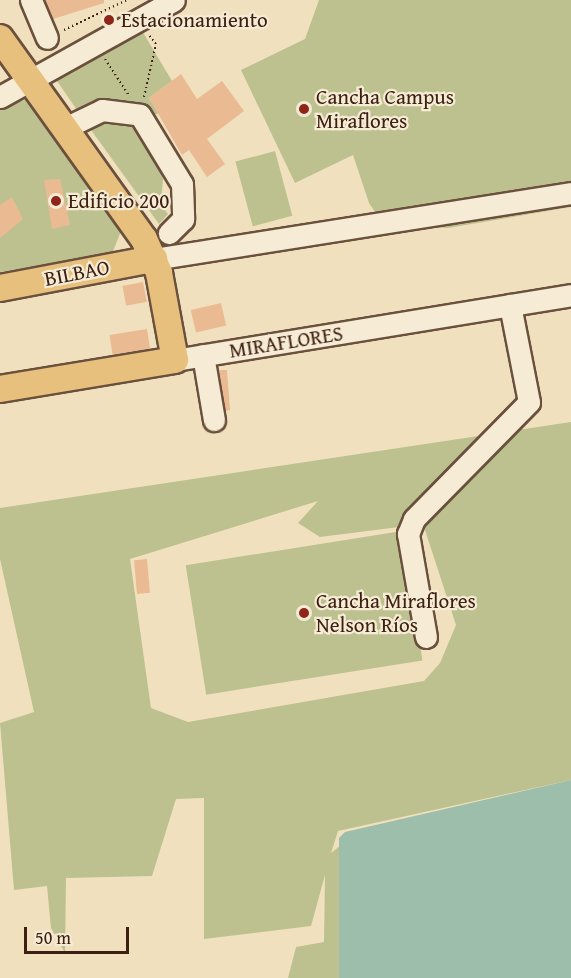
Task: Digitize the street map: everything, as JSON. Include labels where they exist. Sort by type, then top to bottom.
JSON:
[{"type":"main road","points":[[0,38],[65,128],[154,259],[175,360]]},
{"type":"main road","name":"BILBAO","points":[[0,288],[154,259]]},
{"type":"main road","name":"MIRAFLORES","points":[[0,389],[175,360]]},
{"type":"street","points":[[31,0],[47,39]]},
{"type":"street","points":[[0,97],[31,82],[91,42],[132,9],[174,0]]},
{"type":"street","points":[[65,128],[102,110],[143,120],[182,184],[183,219],[169,233]]},
{"type":"street","points":[[154,259],[571,193]]},
{"type":"street","name":"MIRAFLORES","points":[[175,360],[571,295]]},
{"type":"street","points":[[426,637],[408,534],[414,519],[530,402],[510,305]]},
{"type":"street","points":[[203,355],[214,420]]},
{"type":"path","points":[[47,39],[132,9],[156,44],[144,91],[143,120]]},
{"type":"path","points":[[91,42],[143,120]]},
{"type":"shaded area","points":[[319,0],[571,0],[571,207],[448,228],[399,226],[379,218],[369,203],[353,155],[295,183],[241,70],[305,39]]},
{"type":"shaded area","points":[[141,29],[172,81],[149,98],[159,114],[81,116],[55,78]]},
{"type":"shaded area","points":[[25,100],[121,231],[112,254],[0,272],[0,108]]},
{"type":"shaded area","points":[[101,115],[138,121],[163,179],[161,205],[168,214],[159,224],[86,123]]},
{"type":"shaded area","points":[[275,151],[292,216],[253,226],[235,162]]},
{"type":"shaded area","points":[[571,422],[571,780],[338,831],[331,853],[345,842],[571,978],[288,978],[296,947],[324,942],[325,875],[311,926],[204,939],[204,798],[176,799],[152,876],[66,878],[65,953],[51,928],[47,886],[14,890],[0,723],[34,712],[0,559],[0,508]],"holes":[[[318,501],[298,523],[320,537],[423,524],[456,625],[440,663],[424,681],[188,722],[151,708],[130,559]]]},
{"type":"shaded area","name":"Cancha Miraflores Nelson Ríos","points":[[402,531],[422,660],[206,695],[186,565]]},
{"type":"shaded area","points":[[571,780],[571,978],[339,978],[339,838],[345,832]]},
{"type":"building","points":[[45,0],[104,0],[104,3],[53,19]]},
{"type":"building","points":[[181,74],[197,99],[222,81],[244,111],[207,139],[225,164],[207,177],[189,150],[182,155],[149,98]]},
{"type":"building","name":"Edificio 200","points":[[60,179],[70,225],[52,229],[44,180]]},
{"type":"building","points":[[12,197],[23,219],[0,238],[0,205]]},
{"type":"building","points":[[143,282],[147,302],[126,306],[122,286]]},
{"type":"building","points":[[221,303],[226,325],[196,332],[191,310]]},
{"type":"building","points":[[147,329],[150,349],[113,355],[109,335]]},
{"type":"building","points":[[219,370],[227,370],[230,410],[225,411]]},
{"type":"building","points":[[147,559],[150,593],[137,594],[134,560]]},
{"type":"place","name":"Estacionamiento","points":[[109,20]]},
{"type":"place","name":"Cancha Campus Miraflores","points":[[304,109]]},
{"type":"place","name":"Edificio 200","points":[[56,201]]},
{"type":"place","name":"Cancha Miraflores Nelson Ríos","points":[[304,613]]}]
